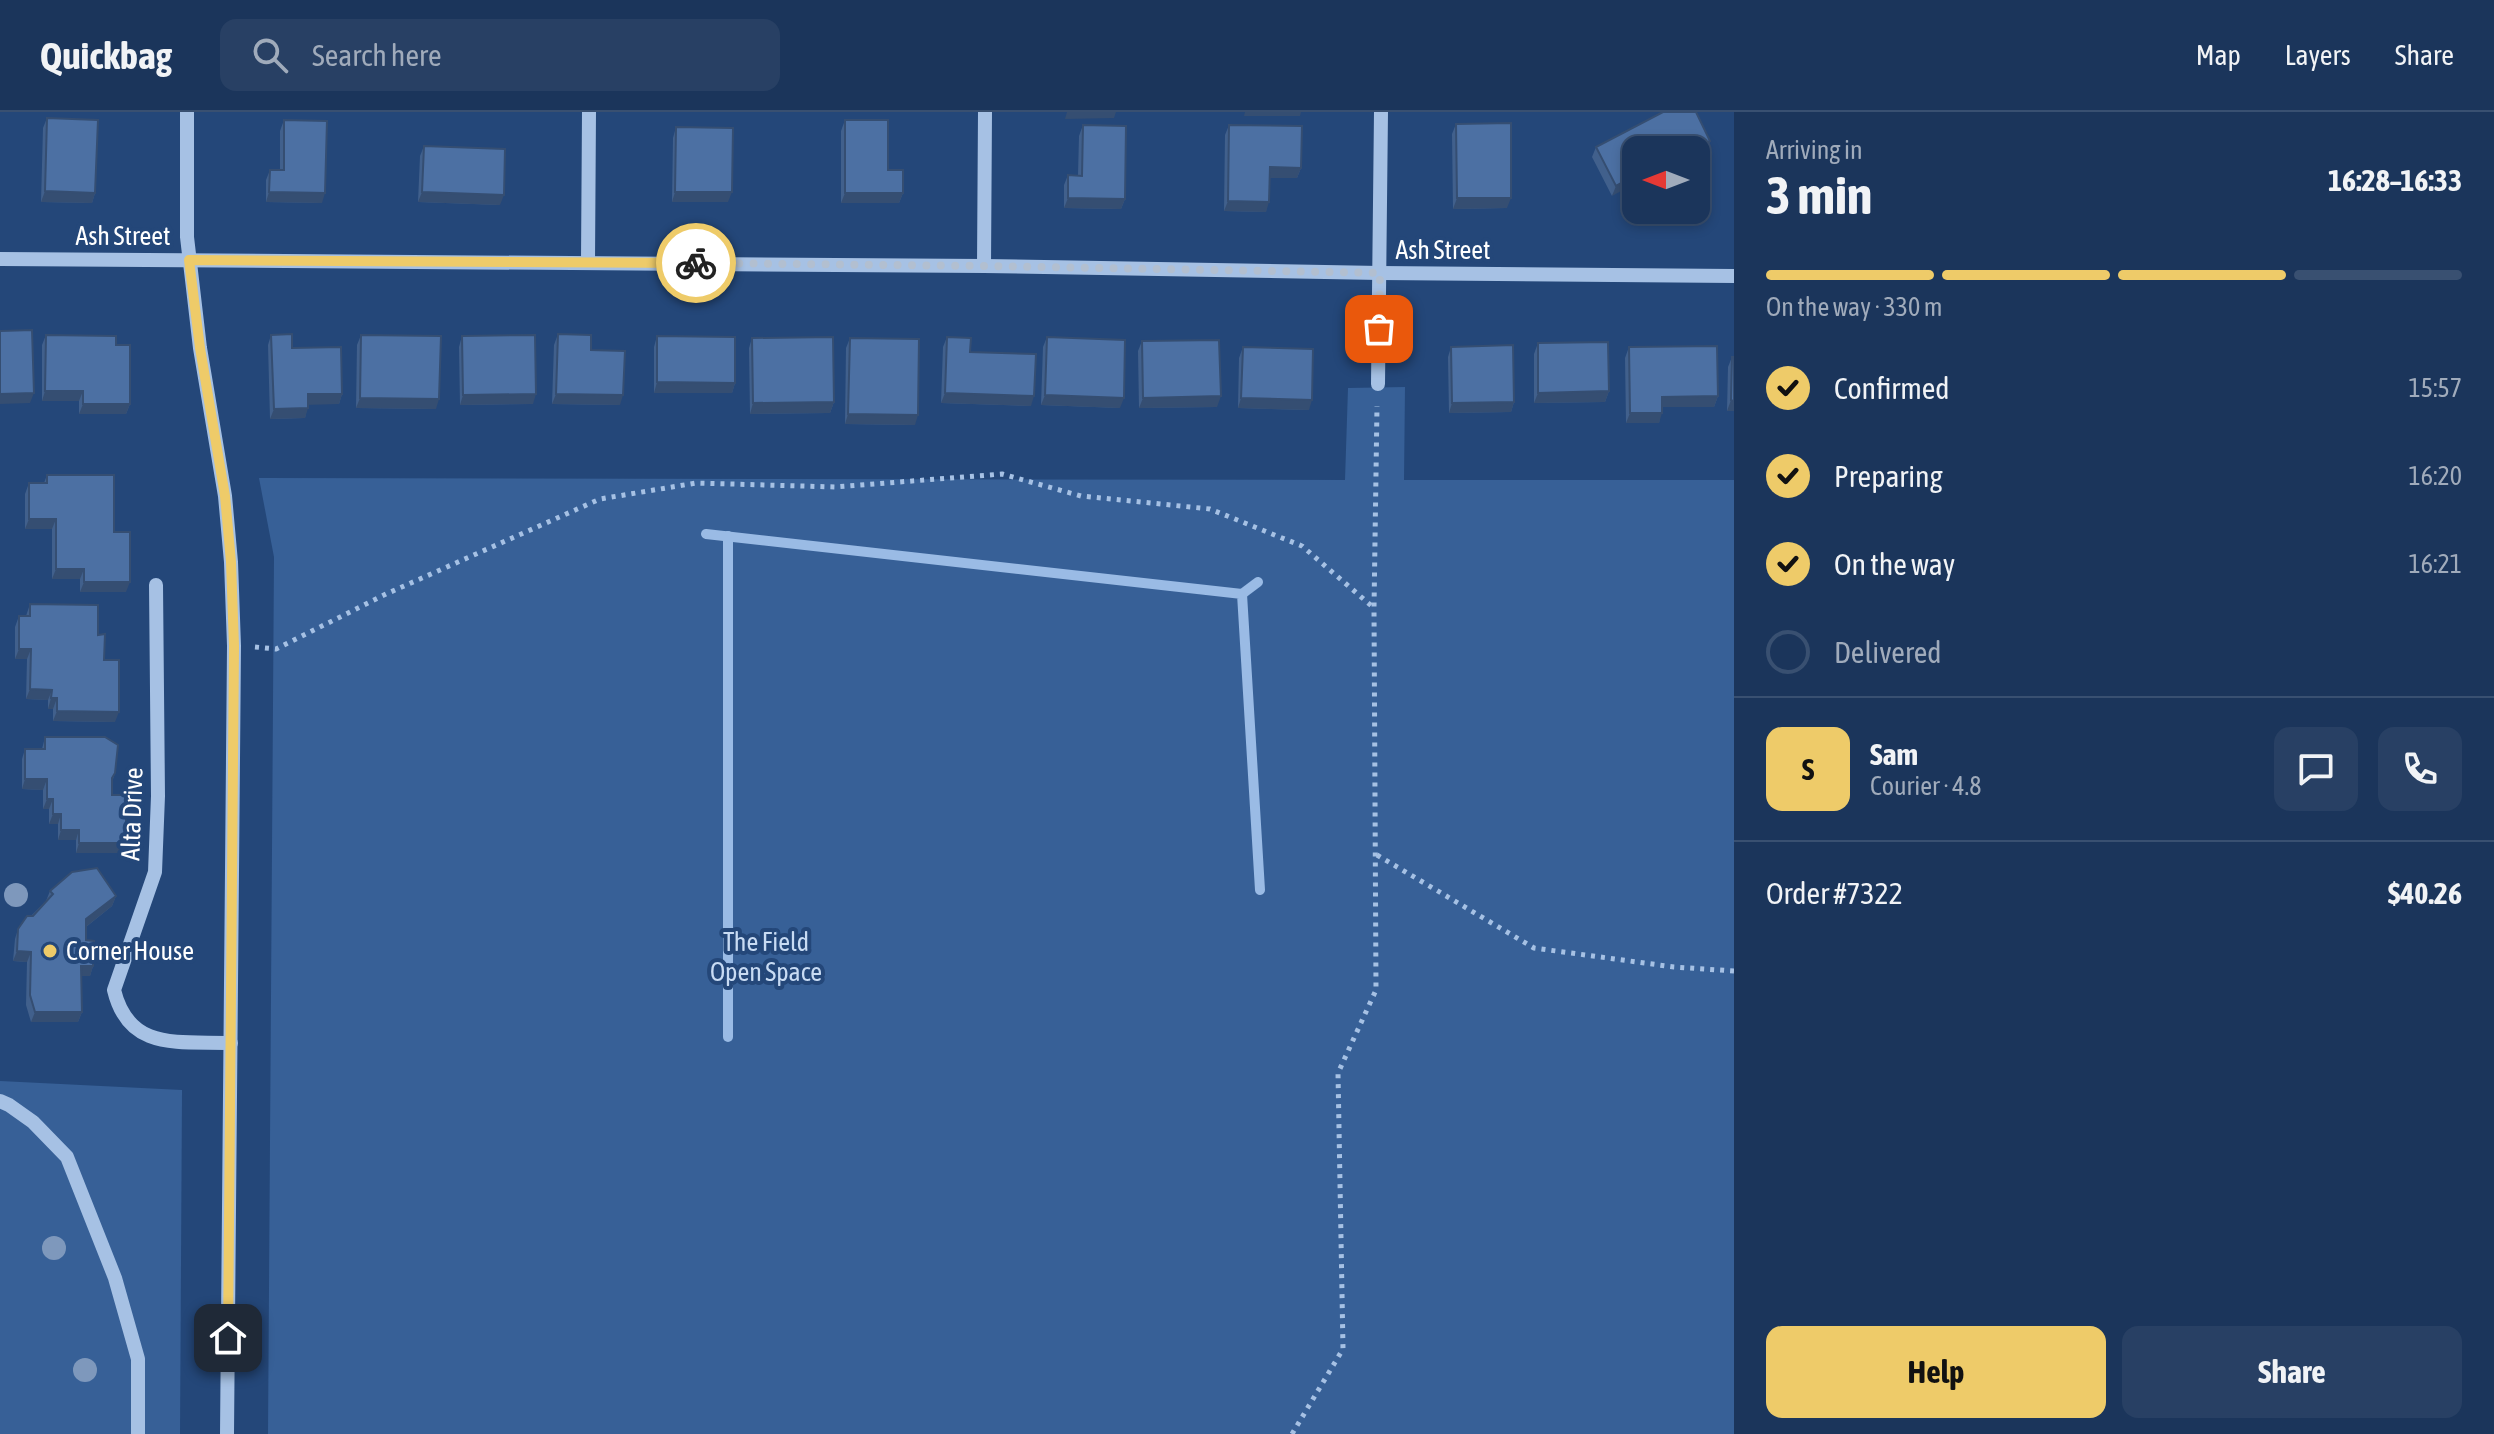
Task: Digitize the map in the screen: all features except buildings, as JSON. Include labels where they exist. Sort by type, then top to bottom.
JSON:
[{"type":"street","points":[[187,112],[189,260],[225,496],[234,646],[227,1434]]},
{"type":"street","points":[[588,262],[589,112]]},
{"type":"street","points":[[984,266],[985,112]]},
{"type":"street","points":[[1378,388],[1381,112]]},
{"type":"street","name":"Ash Street","points":[[0,259],[588,262],[1734,276]]},
{"type":"street","name":"Alta Drive","points":[[156,585],[158,796],[155,872],[114,990],[118,1008],[131,1027],[139,1032],[158,1040],[231,1043]]},
{"type":"street","points":[[0,1101],[33,1122],[67,1157],[115,1278],[138,1359],[138,1434]]},
{"type":"path","points":[[1292,1434],[1343,1349],[1338,1073],[1376,990],[1374,608],[1378,388]]},
{"type":"path","points":[[234,646],[276,649],[386,594],[600,499],[696,483],[835,487],[1002,474],[1081,496],[1210,509],[1302,546],[1374,608]]},
{"type":"path","points":[[1376,854],[1534,948],[1674,967],[1734,971]]},
{"type":"green space","name":"The Field Open Space","points":[[1405,387],[1404,480],[1734,480],[1734,1434],[268,1434],[274,557],[259,478],[1345,480],[1348,388]]},
{"type":"green space","points":[[0,1081],[182,1090],[180,1434],[0,1434]]},
{"type":"waterway","points":[[706,534],[1242,594],[1260,890]]},
{"type":"waterway","points":[[728,536],[728,1037]]},
{"type":"waterway","points":[[1242,594],[1258,582]]},
{"type":"way so far","points":[[696,263],[1380,273],[1379,329]]},
{"type":"place","name":"Corner House","points":[[50,951]]},
{"type":"route","points":[[228,1338],[234,646],[231,562],[225,496],[189,260],[696,263]]}]
